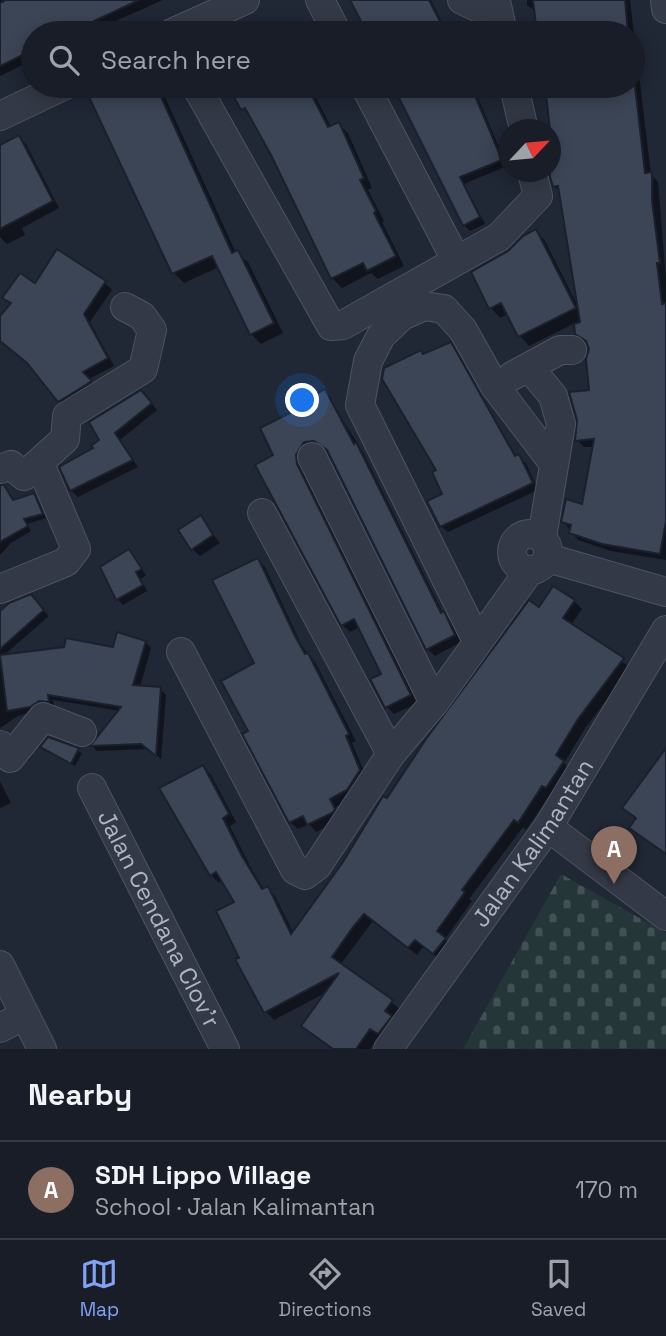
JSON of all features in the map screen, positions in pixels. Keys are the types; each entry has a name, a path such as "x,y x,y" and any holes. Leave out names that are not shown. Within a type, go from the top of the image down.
{"street":[{"path":"320,0 331,21"},
{"path":"462,0 479,8 496,0 500,21"},
{"path":"665,0 666,9"},
{"path":"197,21 232,3"},
{"path":"0,117 39,98"},
{"path":"203,98 331,326 343,325 499,237 538,196 534,182"},
{"path":"371,98 456,260"},
{"path":"516,98 521,119"},
{"path":"477,641 360,405 368,360 381,336 402,316 424,306 444,309 463,330 494,385 554,464"},
{"path":"0,469 11,465 24,476 65,439 68,416 143,369 152,330 142,316 125,307"},
{"path":"494,385 560,350 572,350"},
{"path":"181,652 295,870 301,874 311,872 391,754 434,703 540,555 561,424 553,396 528,368"},
{"path":"312,457 434,703"},
{"path":"0,589 66,562 76,549 40,464"},
{"path":"262,513 391,754"},
{"path":"540,555 666,592"},
{"name":"Jalan Kalimantan","path":"388,1049 548,827 666,630"},
{"path":"0,745 10,758 43,717 82,732"},
{"name":"Jalan Cendana Clov'r","path":"92,788 225,1049"},
{"path":"548,827 666,916"},
{"path":"0,965 42,1049"},
{"path":"0,1028 25,1015"}],"green space":[{"path":"561,874 666,933 666,1049 463,1049"}],"building":[{"path":"6,0 139,0 94,21 21,21 21,56 0,66 0,3"},
{"path":"350,0 429,0 440,21 361,21"},
{"path":"533,0 625,0 627,21 536,21"},
{"path":"89,98 161,98 232,253 238,250 274,323 250,335 212,256 172,274"},
{"path":"234,98 313,98 328,127 339,122 364,178 360,180 376,211 374,213 396,256 367,271 363,263 331,279 271,155 245,108 241,110"},
{"path":"399,98 476,98 498,150 498,162 460,177 480,217 463,226"},
{"path":"546,98 636,98 645,173 652,172 652,201 660,263 657,263 662,304 666,303 666,521 660,554 602,544 569,533 571,525 561,522 566,499 582,504 594,439 575,441 577,420 569,392 589,390 586,359 589,349 586,341 575,334 574,324 580,322 558,186 553,187 552,182 561,182 561,119 549,119"},
{"path":"19,135 53,201 0,229 0,145"},
{"path":"536,229 576,308 518,337 501,303 489,309 471,272 508,251 523,236"},
{"path":"57,249 106,281 84,314 108,358 83,372 92,381 58,402 27,363 0,341 0,316 11,303 2,298 20,273 35,283"},
{"path":"451,342 515,456 519,454 533,483 440,527 427,501 442,494 432,472 436,470 382,379 384,368 421,350 423,354"},
{"path":"325,389 354,444 356,442 441,613 444,611 455,635 426,650 327,450 314,441 304,442 296,455 297,464 411,695 385,708 370,679 381,674 354,619 341,626 255,465 273,455 260,428 300,408 297,404"},
{"path":"141,390 152,403 115,433 133,460 70,491 59,467 93,448 91,446 99,440 89,422"},
{"path":"0,485 4,485 13,500 34,493 43,514 24,519 28,526 0,542"},
{"path":"201,515 213,535 191,550 178,530"},
{"path":"129,549 142,569 136,572 143,585 116,600 100,567"},
{"path":"258,558 295,636 305,654 308,653 349,734 346,736 360,770 347,790 330,799 335,809 332,813 307,825 303,816 289,823 242,734 248,731 221,681 254,663 212,580"},
{"path":"553,586 575,600 563,618 624,658 578,719 556,755 564,761 546,788 542,786 518,823 514,820 462,890 465,892 437,931 446,938 433,954 415,940 408,948 364,914 353,927 332,957 393,1000 385,1011 392,1016 378,1034 370,1029 356,1049 333,1049 301,1026 339,973 264,1013 235,959 239,958 216,911 234,902 216,872 210,876 159,788 203,765 229,814 223,818 242,856 262,889 268,886 291,934 343,862 383,796 387,798 426,739 529,600 539,607"},
{"path":"31,594 44,610 0,649 0,611 9,603"},
{"path":"117,632 146,641 133,685 161,687 156,756 141,744 90,746 121,707 48,695 49,702 39,701 30,707 7,711 0,655 64,647 66,638 113,647"},
{"path":"48,737 79,748 71,764 40,747"},
{"path":"666,748 666,854 629,828 636,818 622,808"}],"place":[{"name":"SDH Lippo Village","path":"614,884"}]}
